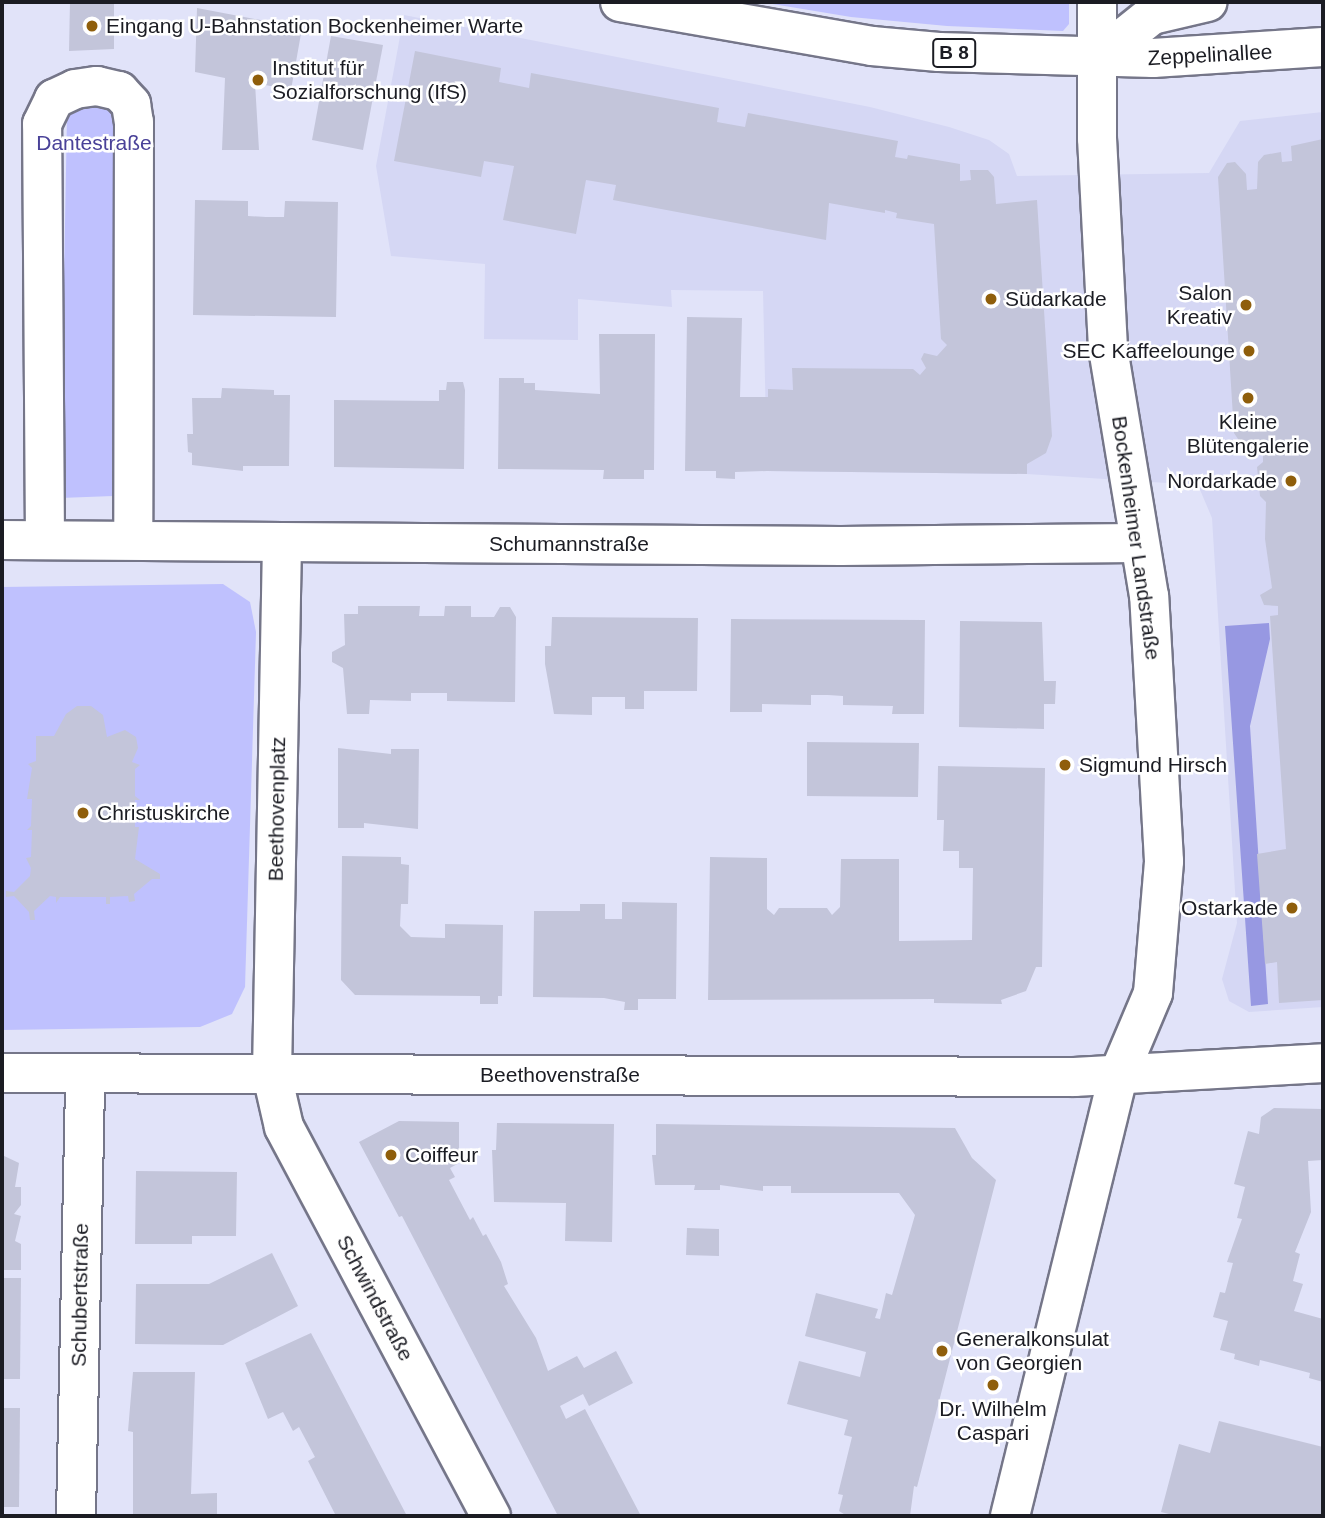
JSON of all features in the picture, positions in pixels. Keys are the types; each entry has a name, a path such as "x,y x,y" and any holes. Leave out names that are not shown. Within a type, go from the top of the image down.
{"street":[{"name":"B 8","path":"620,2 872,46 1097,59"},
{"name":"Bockenheimer Landstraße","path":"1010,1516 1052,1357 1118,1076 1153,993 1164,860 1149,596 1137,543 1108,348 1097,2"},
{"path":"1097,59 1152,15 1208,2"},
{"name":"Zeppelinallee","path":"1097,59 1234,55 1323,47"},
{"path":"45,540 42,124 54,99 75,89 97,86 119,91 131,104 134,122 133,538"},
{"name":"Schumannstraße","path":"2,540 133,538 282,543 1137,543"},
{"name":"Beethovenplatz","path":"272,1075 282,543"},
{"name":"Beethovenstraße","path":"2,1073 1118,1076 1323,1063"},
{"name":"Schubertstraße","path":"76,1516 85,1074"},
{"name":"Schwindstraße","path":"272,1075 284,1127 491,1516"}],"shaded area":[{"path":"404,15 870,107 949,127 989,140 1009,154 1017,176 1209,173 1240,121 1323,112 1323,1007 1249,1012 1229,1001 1222,979 1237,923 1212,518 1198,485 1027,474 767,471 763,291 671,290 672,307 578,299 578,340 484,339 485,264 391,256 376,166"},
{"path":"1269,623 1270,639 1250,726 1268,1004 1251,1006 1225,626"}],"green space":[{"path":"760,2 1069,2 1069,24 1063,31 947,26 851,17"},
{"name":"Dantestraße","path":"75,100 113,100 122,164 115,169 113,496 60,498 67,115"},
{"path":"223,584 250,602 256,632 245,987 232,1014 200,1027 2,1030 2,587"}],"building":[{"name":"Eingang U-Bahnstation Bockenheimer Warte","path":"70,2 114,2 114,49 69,51"},
{"name":"Institut für Sozialforschung (IfS)","path":"197,8 302,28 291,90 255,83 259,150 222,150 225,78 195,72"},
{"path":"331,36 383,45 363,150 312,140"},
{"path":"415,51 501,68 499,82 529,88 531,73 719,108 717,122 745,127 748,113 898,141 895,157 907,159 908,155 960,164 960,181 971,180 970,170 988,170 994,177 996,204 1037,200 1052,436 1046,453 1027,464 1027,474 767,471 735,472 735,479 716,478 716,471 685,471 687,317 742,318 740,397 768,397 768,389 793,390 792,368 913,369 920,375 926,368 921,359 924,353 937,356 947,345 941,339 934,224 896,218 897,213 885,210 885,213 829,203 826,240 613,200 616,185 586,180 576,234 503,220 514,166 484,161 481,177 394,161"},
{"name":"Nordarkade","path":"1323,139 1323,1000 1279,1003 1277,962 1265,964 1257,854 1286,849 1270,616 1278,615 1278,606 1264,605 1260,595 1272,588 1265,539 1266,502 1260,496 1257,467 1263,462 1263,451 1244,448 1234,433 1218,177 1227,163 1235,162 1246,174 1247,190 1257,189 1258,162 1264,155 1281,152 1282,162 1292,161 1291,146"},
{"path":"195,200 248,201 248,216 266,217 284,217 285,201 338,202 336,317 193,315"},
{"path":"599,334 655,334 654,470 644,470 644,479 603,479 604,470 498,469 499,378 524,378 524,383 535,383 535,390 600,394"},
{"path":"447,382 463,382 465,390 464,469 334,467 334,400 439,401 439,390 446,390"},
{"path":"222,388 274,390 274,395 290,395 289,466 243,466 243,471 192,465 187,434 193,434 192,398 221,398"},
{"path":"358,606 420,606 419,616 444,616 445,606 471,606 471,617 494,617 500,607 510,607 516,617 515,702 447,701 447,693 411,693 411,701 370,700 369,714 347,714 343,668 332,662 332,652 345,645 344,614 358,614"},
{"path":"552,617 698,618 697,691 644,691 644,709 625,709 625,697 592,697 592,715 554,714 545,664 545,646 551,646"},
{"path":"731,619 925,620 924,714 892,714 893,706 843,705 843,696 828,695 811,695 811,705 762,704 762,712 730,712"},
{"path":"960,621 1042,622 1044,681 1056,681 1055,704 1044,704 1044,729 959,727"},
{"name":"Christuskirche","path":"77,706 91,706 103,715 107,737 125,730 136,737 138,748 132,762 140,765 135,769 135,796 140,800 135,800 135,827 139,827 135,859 160,874 160,879 152,879 134,894 135,901 129,902 128,896 110,897 110,904 106,904 106,897 60,897 56,903 56,897 50,896 34,911 35,920 30,920 29,912 14,896 6,897 6,891 14,892 30,876 31,868 26,858 31,857 32,830 27,830 31,826 32,799 27,799 32,768 28,764 36,761 36,736 54,736 66,714"},
{"path":"807,742 919,743 918,797 807,796"},
{"path":"338,748 391,754 391,749 419,749 418,829 364,823 364,828 338,828"},
{"path":"938,766 1045,768 1042,967 1036,967 1026,991 1001,1000 1002,1004 934,1003 934,999 708,1000 710,857 767,858 767,909 774,915 779,908 827,908 832,915 840,907 841,859 899,859 899,941 972,940 973,868 959,868 959,851 943,851 944,820 937,820"},
{"path":"342,856 401,857 401,864 409,865 408,904 401,904 400,926 411,937 445,938 445,924 503,925 502,996 498,996 498,1004 480,1004 480,996 355,995 341,980"},
{"path":"622,902 677,903 676,999 638,999 638,1010 624,1010 625,1002 604,998 533,997 534,911 580,911 580,904 605,904 605,919 622,919"},
{"path":"1274,1108 1323,1109 1323,1160 1308,1161 1311,1212 1295,1252 1300,1254 1293,1281 1303,1284 1294,1311 1323,1319 1323,1382 1309,1378 1310,1373 1260,1360 1259,1366 1234,1359 1235,1354 1220,1350 1228,1321 1213,1317 1220,1292 1225,1293 1233,1263 1227,1262 1242,1219 1237,1218 1245,1187 1234,1184 1248,1131 1259,1134 1261,1117"},
{"path":"399,1121 459,1122 459,1163 450,1168 455,1177 449,1180 470,1220 473,1217 483,1236 486,1234 501,1262 508,1284 504,1286 536,1338 548,1371 577,1356 584,1368 616,1351 633,1383 589,1406 583,1394 560,1406 566,1419 585,1409 641,1516 558,1516 402,1216 399,1217 359,1142"},
{"path":"497,1123 614,1124 612,1242 565,1241 566,1203 494,1202 492,1150 496,1150"},
{"path":"656,1124 955,1128 972,1158 996,1180 917,1487 914,1486 910,1516 847,1516 839,1511 843,1495 838,1494 852,1437 844,1435 848,1420 787,1404 799,1361 860,1377 866,1352 805,1336 816,1293 878,1309 875,1318 880,1319 886,1293 892,1295 915,1215 899,1193 791,1193 791,1186 763,1186 763,1191 720,1185 720,1190 694,1190 695,1185 655,1185 652,1155 656,1155"},
{"path":"2,1155 19,1163 15,1187 21,1187 21,1205 14,1214 21,1216 15,1241 21,1244 21,1270 2,1270"},
{"path":"136,1171 237,1172 236,1236 192,1236 192,1244 135,1244"},
{"path":"687,1228 719,1229 719,1256 686,1255"},
{"path":"272,1253 298,1306 223,1345 135,1344 136,1284 209,1284"},
{"path":"2,1278 21,1278 20,1379 2,1379"},
{"path":"311,1333 407,1516 336,1516 308,1461 315,1457 299,1427 293,1431 283,1412 268,1419 245,1363"},
{"path":"133,1372 195,1372 191,1494 217,1493 217,1516 133,1516 133,1432 128,1431"},
{"path":"2,1408 20,1408 19,1507 2,1507"},
{"path":"1219,1421 1323,1447 1323,1516 1177,1516 1161,1512 1179,1444 1210,1453"}],"place":[{"name":"Eingang U-Bahnstation Bockenheimer Warte","path":"92,26"},
{"name":"Institut für Sozialforschung (IfS)","path":"258,80"},
{"name":"Südarkade","path":"991,299"},
{"name":"Salon Kreativ","path":"1246,305"},
{"name":"SEC Kaffeelounge","path":"1249,351"},
{"name":"Kleine Blütengalerie","path":"1248,398"},
{"name":"Nordarkade","path":"1291,481"},
{"name":"Sigmund Hirsch","path":"1065,765"},
{"name":"Christuskirche","path":"83,813"},
{"name":"Ostarkade","path":"1292,908"},
{"name":"Coiffeur","path":"391,1155"},
{"name":"Generalkonsulat von Georgien","path":"942,1351"},
{"name":"Dr. Wilhelm Caspari","path":"993,1385"}]}
